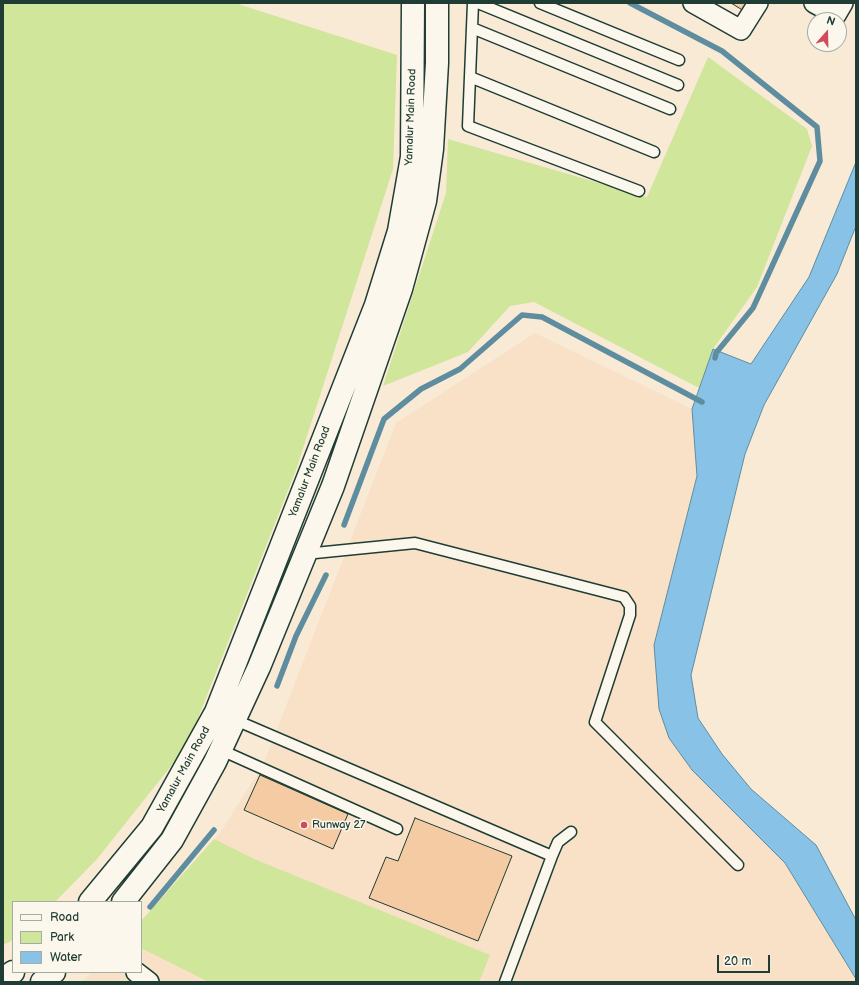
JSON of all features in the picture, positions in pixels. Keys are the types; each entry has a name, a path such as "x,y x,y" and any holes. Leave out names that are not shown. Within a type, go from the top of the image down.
{"street":[{"name":"Yamalur Main Road","path":"124,901 172,840 221,750 226,716 376,305 399,230 412,157 413,3"},
{"name":"Yamalur Main Road","path":"91,901 152,827 226,716 305,554 333,486 401,289 425,201 432,148 437,63 437,3"},
{"path":"692,3 741,30 758,3"},
{"path":"814,3 836,15 843,3"},
{"path":"3,979 12,973"},
{"path":"42,982 53,973"},
{"path":"137,973 150,982"}],"lane":[{"path":"473,3 468,126 639,191"},
{"path":"478,3 678,85"},
{"path":"540,3 679,60"},
{"path":"472,28 670,109"},
{"path":"470,77 654,152"},
{"path":"305,554 415,543 624,596 630,606 630,615 595,722 738,865"},
{"path":"226,716 552,856"},
{"path":"221,750 397,829"},
{"path":"505,982 558,842 572,832"}],"shaded area":[{"path":"535,333 692,409 697,476 654,645 692,770 785,863 856,979 856,982 81,982 91,973 142,973 142,920 220,833 263,765 396,423"}],"green space":[{"path":"3,3 235,3 397,55 393,169 296,470 187,746 97,859 56,901 12,901 12,940 3,945"},
{"path":"708,57 807,129 812,146 757,287 713,349 699,388 534,302 510,306 468,352 383,386 446,193 448,139 647,197"},
{"path":"214,839 254,859 490,955 479,982 209,982 142,948 142,920"}],"water":[{"path":"856,162 856,226 837,274 764,405 745,454 691,675 698,718 722,754 751,789 816,845 856,920 856,979 785,863 692,770 669,738 659,709 654,645 697,476 692,409 713,349 751,364 809,277"}],"building":[{"path":"731,3 749,3 744,11"},
{"path":"260,775 348,814 333,849 244,810"},
{"path":"415,818 512,856 478,941 369,898 386,857 398,861"}],"waterway":[{"path":"630,3 722,51 817,127 820,161 753,308 716,353 715,358"},
{"path":"344,525 384,419 421,389 460,369 522,315 542,317 702,402"},
{"path":"277,686 296,636 326,575"},
{"path":"150,907 214,830"}],"place":[{"name":"Runway 27","path":"304,825"}]}
